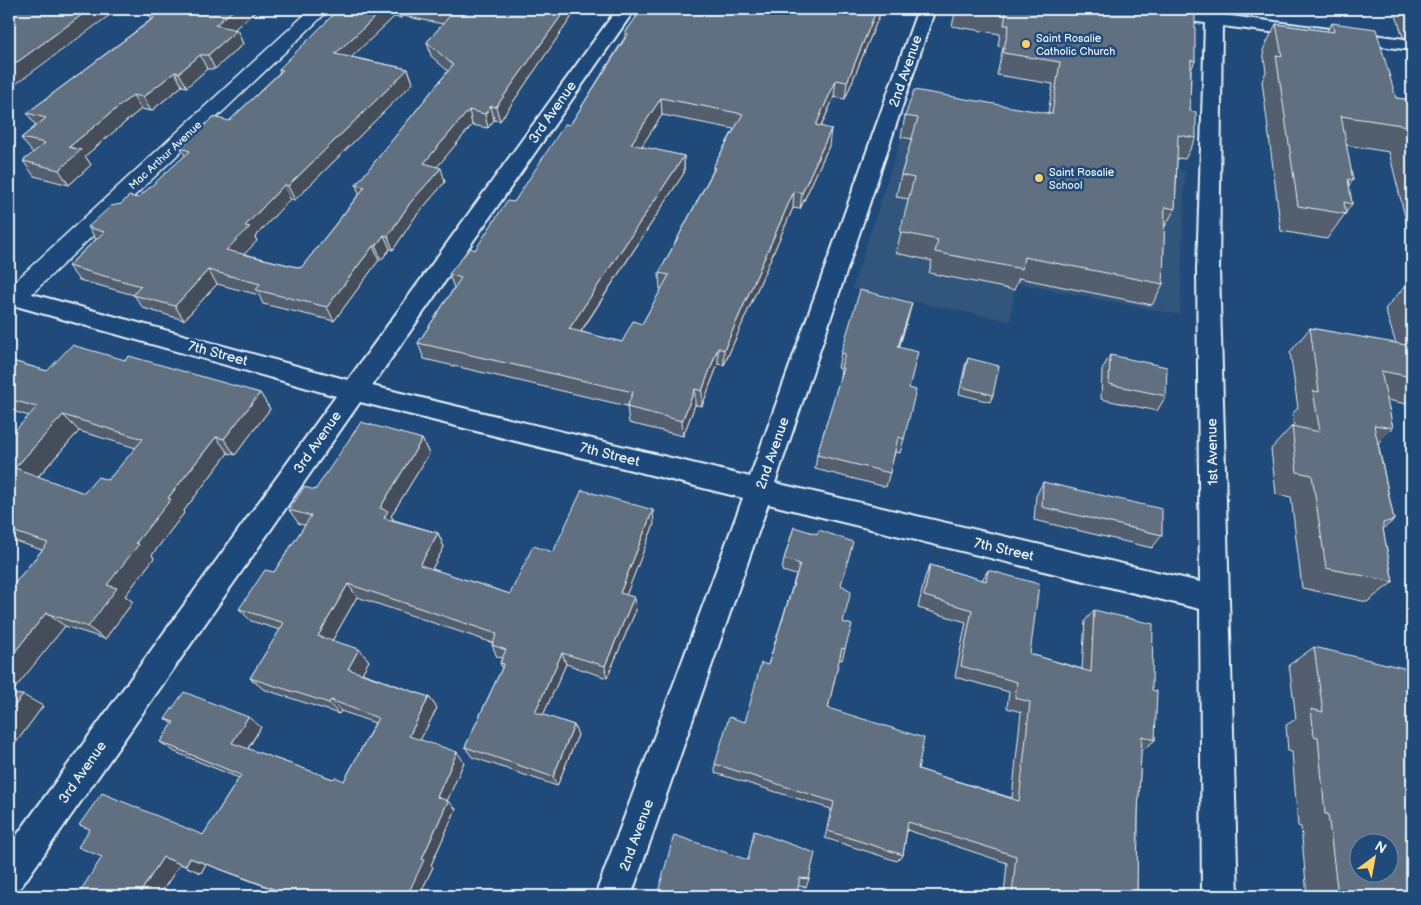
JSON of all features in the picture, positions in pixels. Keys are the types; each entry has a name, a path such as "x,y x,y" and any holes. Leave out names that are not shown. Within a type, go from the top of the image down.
{"street":[{"name":"Mac Arthur Avenue","path":"10,298 321,9"},
{"name":"3rd Avenue","path":"9,875 626,9"},
{"name":"2nd Avenue","path":"613,896 759,491 927,9"},
{"path":"1134,9 1214,14 1412,46"},
{"name":"1st Avenue","path":"1214,14 1208,270 1216,599 1220,896"},
{"name":"7th Street","path":"10,298 354,390 759,491 1216,599"}],"shaded area":[{"path":"910,111 1057,148 1185,171 1180,315 1016,283 1010,321 852,289"}],"building":[{"path":"9,9 90,9 9,68"},
{"path":"147,9 235,9 215,25 237,30 208,55 200,55 179,73 175,72 143,97 133,95 69,147 81,150 59,170 23,161 45,143 21,138 46,118 27,113 154,18"},
{"path":"339,9 384,9 335,54 408,69 288,186 284,185 245,226 250,227 226,250 301,268 365,187 356,185 453,65 427,42 453,12 435,9 566,9 496,107 491,106 485,114 469,110 424,163 441,168 410,203 388,236 384,235 376,246 373,246 327,307 256,290 260,284 208,270 175,306 133,295 141,286 68,266 104,232 88,227 111,206 121,204 129,196 138,198 190,151 181,148 213,117 229,121 283,70 279,69"},
{"path":"642,9 877,9 847,82 836,80 816,125 831,129 802,193 794,191 724,350 718,348 702,391 695,389 682,421 627,407 633,392 418,343 461,278 449,274 470,248 475,250 507,201 514,202 565,124 570,125 628,34 625,33","holes":["661,98 743,114 713,167 715,168 659,273 669,275 642,324 633,321 622,342 569,329 684,156 631,144"]},
{"path":"981,9 1195,10 1195,61 1191,60 1190,111 1196,112 1196,138 1178,135 1175,209 1165,207 1163,284 1024,257 1022,269 935,252 938,240 900,232 914,178 901,175 918,118 905,116 914,90 1052,114 1060,62 1003,53 1009,25 1004,25 1006,13"},
{"path":"1332,23 1376,29 1396,98 1412,100 1412,142 1408,126 1341,116 1353,180 1348,179 1352,204 1344,202 1346,214 1298,206 1276,55 1282,56 1276,24 1334,32"},
{"path":"1407,284 1412,285 1412,299"},
{"path":"860,290 912,303 898,347 918,352 909,388 916,390 904,439 898,437 890,473 817,455 843,368 841,367 845,354 841,353"},
{"path":"1310,328 1412,346 1412,377 1381,371 1393,428 1374,425 1394,520 1383,523 1393,582 1326,568 1312,475 1297,472 1292,426 1320,432 1313,391 1319,392"},
{"path":"72,345 125,360 129,356 260,393 224,439 216,437 168,498 171,499 136,543 139,544 107,585 117,588 88,627 46,613 9,659 9,590 48,543 9,530 9,437 37,407 9,399 9,360 47,371","holes":["63,415 143,439 108,480 98,477 84,493 15,468"]},
{"path":"1110,355 1167,367 1166,396 1109,384"},
{"path":"968,358 999,366 993,395 962,387"},
{"path":"361,422 422,439 380,508 388,511 384,518 438,533 420,565 510,594 533,546 553,552 582,490 653,510 620,593 634,597 605,666 562,653 535,712 574,725 553,777 465,747 504,664 500,663 506,650 492,645 497,634 348,584 318,636 359,649 348,669 429,697 409,736 457,752 437,797 448,801 407,896 293,896 190,858 185,866 163,857 138,896 77,896 102,857 78,847 90,829 79,825 102,793 203,835 241,775 160,742 174,722 165,719 184,692 248,717 232,743 333,779 335,777 344,781 378,718 331,700 329,703 250,678 284,623 239,609 265,570 274,572 311,516 289,510 304,487 315,490"},
{"path":"1043,482 1162,509 1162,535 1042,507"},
{"path":"794,527 817,534 819,530 853,542 841,585 851,591 843,622 852,625 845,649 842,648 828,708 924,738 918,769 1019,801 1030,702 1015,698 1017,682 961,666 972,610 924,596 930,565 986,581 988,570 1039,584 1030,654 1091,672 1094,610 1153,624 1152,690 1157,691 1155,740 1142,736 1138,813 1137,896 1012,896 1016,856 908,822 903,855 828,831 834,802 715,764 729,717 745,722 761,663 768,665 800,564 784,559"},
{"path":"1314,647 1412,670 1412,896 1338,896 1328,814 1325,814 1318,737 1314,736 1311,709 1323,712"},
{"path":"9,694 23,695 9,713"},
{"path":"754,831 815,853 809,879 800,878 796,896 657,896 674,835 748,860"}],"place":[{"name":"Saint Rosalie Catholic Church","path":"1026,44"},
{"name":"Saint Rosalie School","path":"1039,178"}]}
